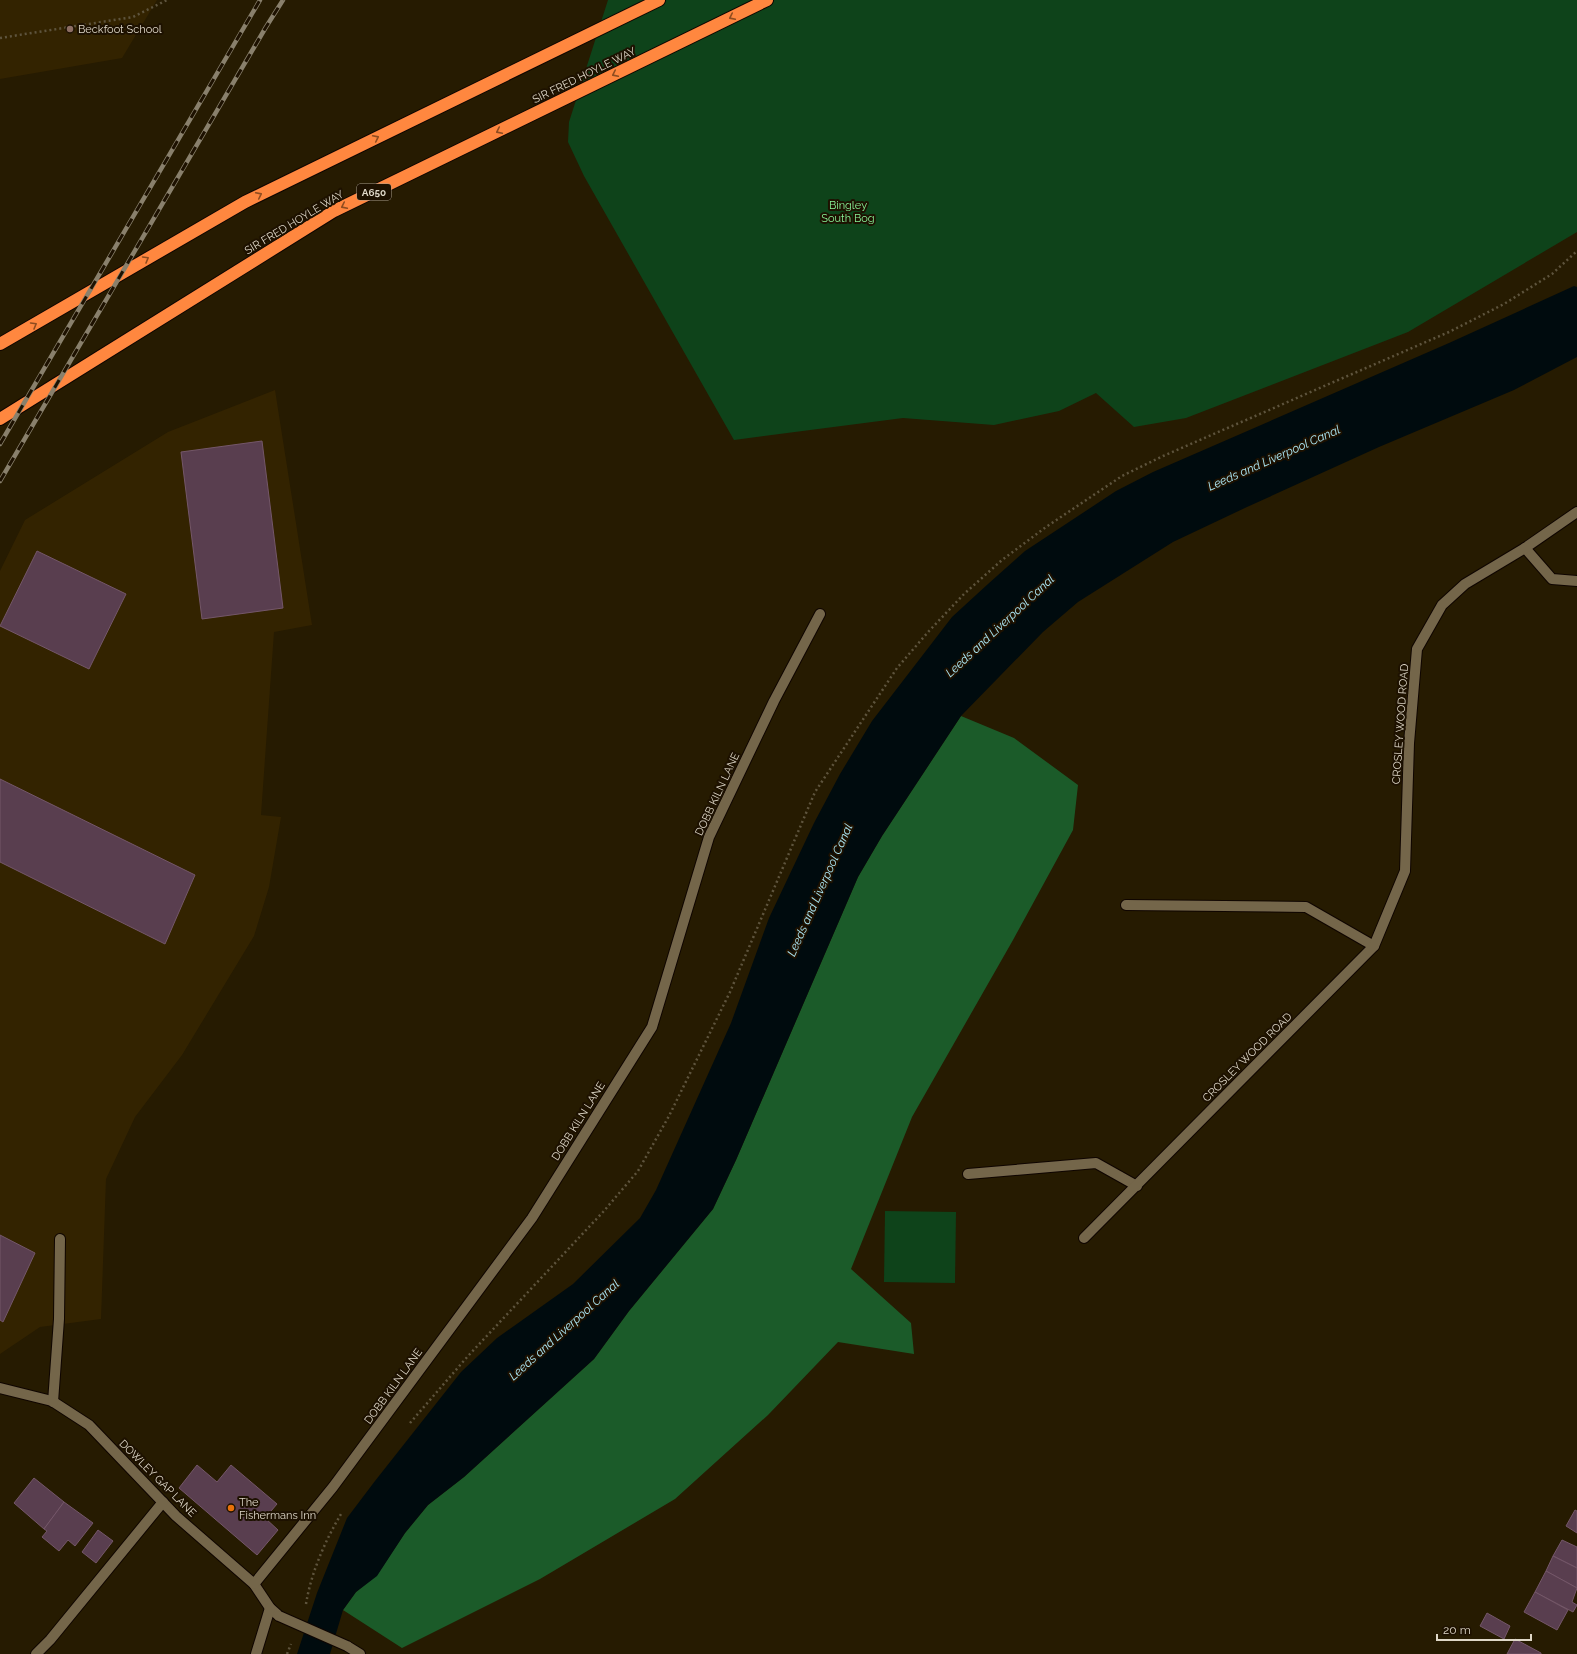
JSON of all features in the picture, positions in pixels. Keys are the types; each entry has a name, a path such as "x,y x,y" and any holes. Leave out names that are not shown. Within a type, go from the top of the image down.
{"highway":[{"path":"0,344 245,202 659,0"},
{"name":"SIR FRED HOYLE WAY","path":"0,419 334,211 767,0"}],"street":[{"name":"CROSLEY WOOD ROAD","path":"1084,1238 1374,946 1404,871 1409,743 1417,649 1442,605 1465,584 1525,548 1577,512"},
{"path":"1525,548 1552,580 1577,581"},
{"name":"DOBB KILN LANE","path":"254,1584 333,1487 532,1218 652,1027 709,837 774,701 820,614"},
{"path":"1126,905 1306,907 1374,946"},
{"path":"968,1174 1096,1163 1137,1186"},
{"path":"53,1402 59,1319 60,1239"},
{"name":"DOWLEY GAP LANE","path":"0,1388 53,1402 89,1425 163,1502 254,1584 270,1608 279,1616 347,1646 360,1654"},
{"path":"36,1654 50,1640 163,1502"},
{"path":"256,1654 270,1608"}],"path":[{"path":"0,38 133,17 168,0"},
{"path":"405,1428 468,1356 603,1212 638,1171 669,1116 730,992 816,792 897,668 928,631 964,594 1002,560 1034,536 1122,476 1163,456 1449,332 1504,304 1552,274 1577,251"},
{"path":"306,1606 308,1591 323,1550 344,1509"},
{"path":"287,1654 293,1641"}],"shaded area":[{"name":"Beckfoot School","path":"0,0 157,0 122,58 0,79"},
{"path":"275,390 312,625 274,632 261,815 281,817 269,887 254,936 182,1055 135,1117 106,1179 101,1319 40,1327 0,1354 0,571 25,520 168,432"}],"green space":[{"name":"Bingley South Bog","path":"608,0 1577,0 1577,232 1408,332 1186,418 1134,427 1096,393 1059,411 994,425 903,418 734,440 584,176 568,142 569,122"},
{"path":"961,716 1014,738 1078,785 1073,830 1013,940 912,1117 851,1269 911,1323 914,1354 838,1342 768,1415 675,1499 540,1579 402,1648 343,1610 356,1592 377,1575 405,1533 428,1505 464,1477 594,1359 629,1311 713,1209 736,1160 858,877 882,836"},
{"path":"885,1211 956,1212 955,1283 884,1282"}],"water":[{"name":"Leeds and Liverpool Canal","path":"1574,286 1577,287 1577,357 1514,390 1379,447 1173,542 1078,602 1043,632 961,716 882,836 858,877 736,1160 713,1209 629,1311 594,1359 464,1477 428,1505 405,1533 377,1576 356,1592 343,1610 330,1654 297,1654 317,1593 347,1518 375,1481 461,1372 497,1338 573,1284 640,1218 656,1190 731,1023 769,918 814,823 840,774 872,721 952,617 1025,551 1116,491 1153,472 1449,343"}],"building":[{"path":"262,441 283,608 202,619 181,452"},
{"path":"37,551 126,594 89,669 0,626"},
{"path":"0,779 195,875 165,944 0,862"},
{"path":"0,1235 35,1253 3,1322 0,1320"},
{"path":"197,1465 217,1482 231,1465 277,1504 265,1518 278,1530 257,1555 179,1488"},
{"path":"34,1478 64,1502 44,1529 14,1503"},
{"path":"64,1502 93,1523 75,1546 68,1540 59,1551 42,1537 47,1531 44,1529"},
{"path":"1575,1510 1577,1511 1577,1533 1566,1526"},
{"path":"98,1530 113,1541 96,1563 82,1552"},
{"path":"1562,1540 1577,1547 1577,1568 1553,1556"},
{"path":"1553,1556 1577,1568 1577,1588 1546,1571"},
{"path":"1546,1571 1577,1588 1572,1602 1577,1605 1573,1612 1535,1592"},
{"path":"1535,1592 1568,1610 1557,1630 1524,1612"},
{"path":"1487,1613 1510,1626 1504,1639 1480,1626"},
{"path":"1515,1639 1541,1653 1541,1654 1507,1654"}],"railway":[{"path":"0,444 260,0"},
{"path":"0,481 283,0"}],"place":[{"name":"Beckfoot School","path":"70,29"},
{"name":"The Fishermans Inn","path":"231,1508"}]}
